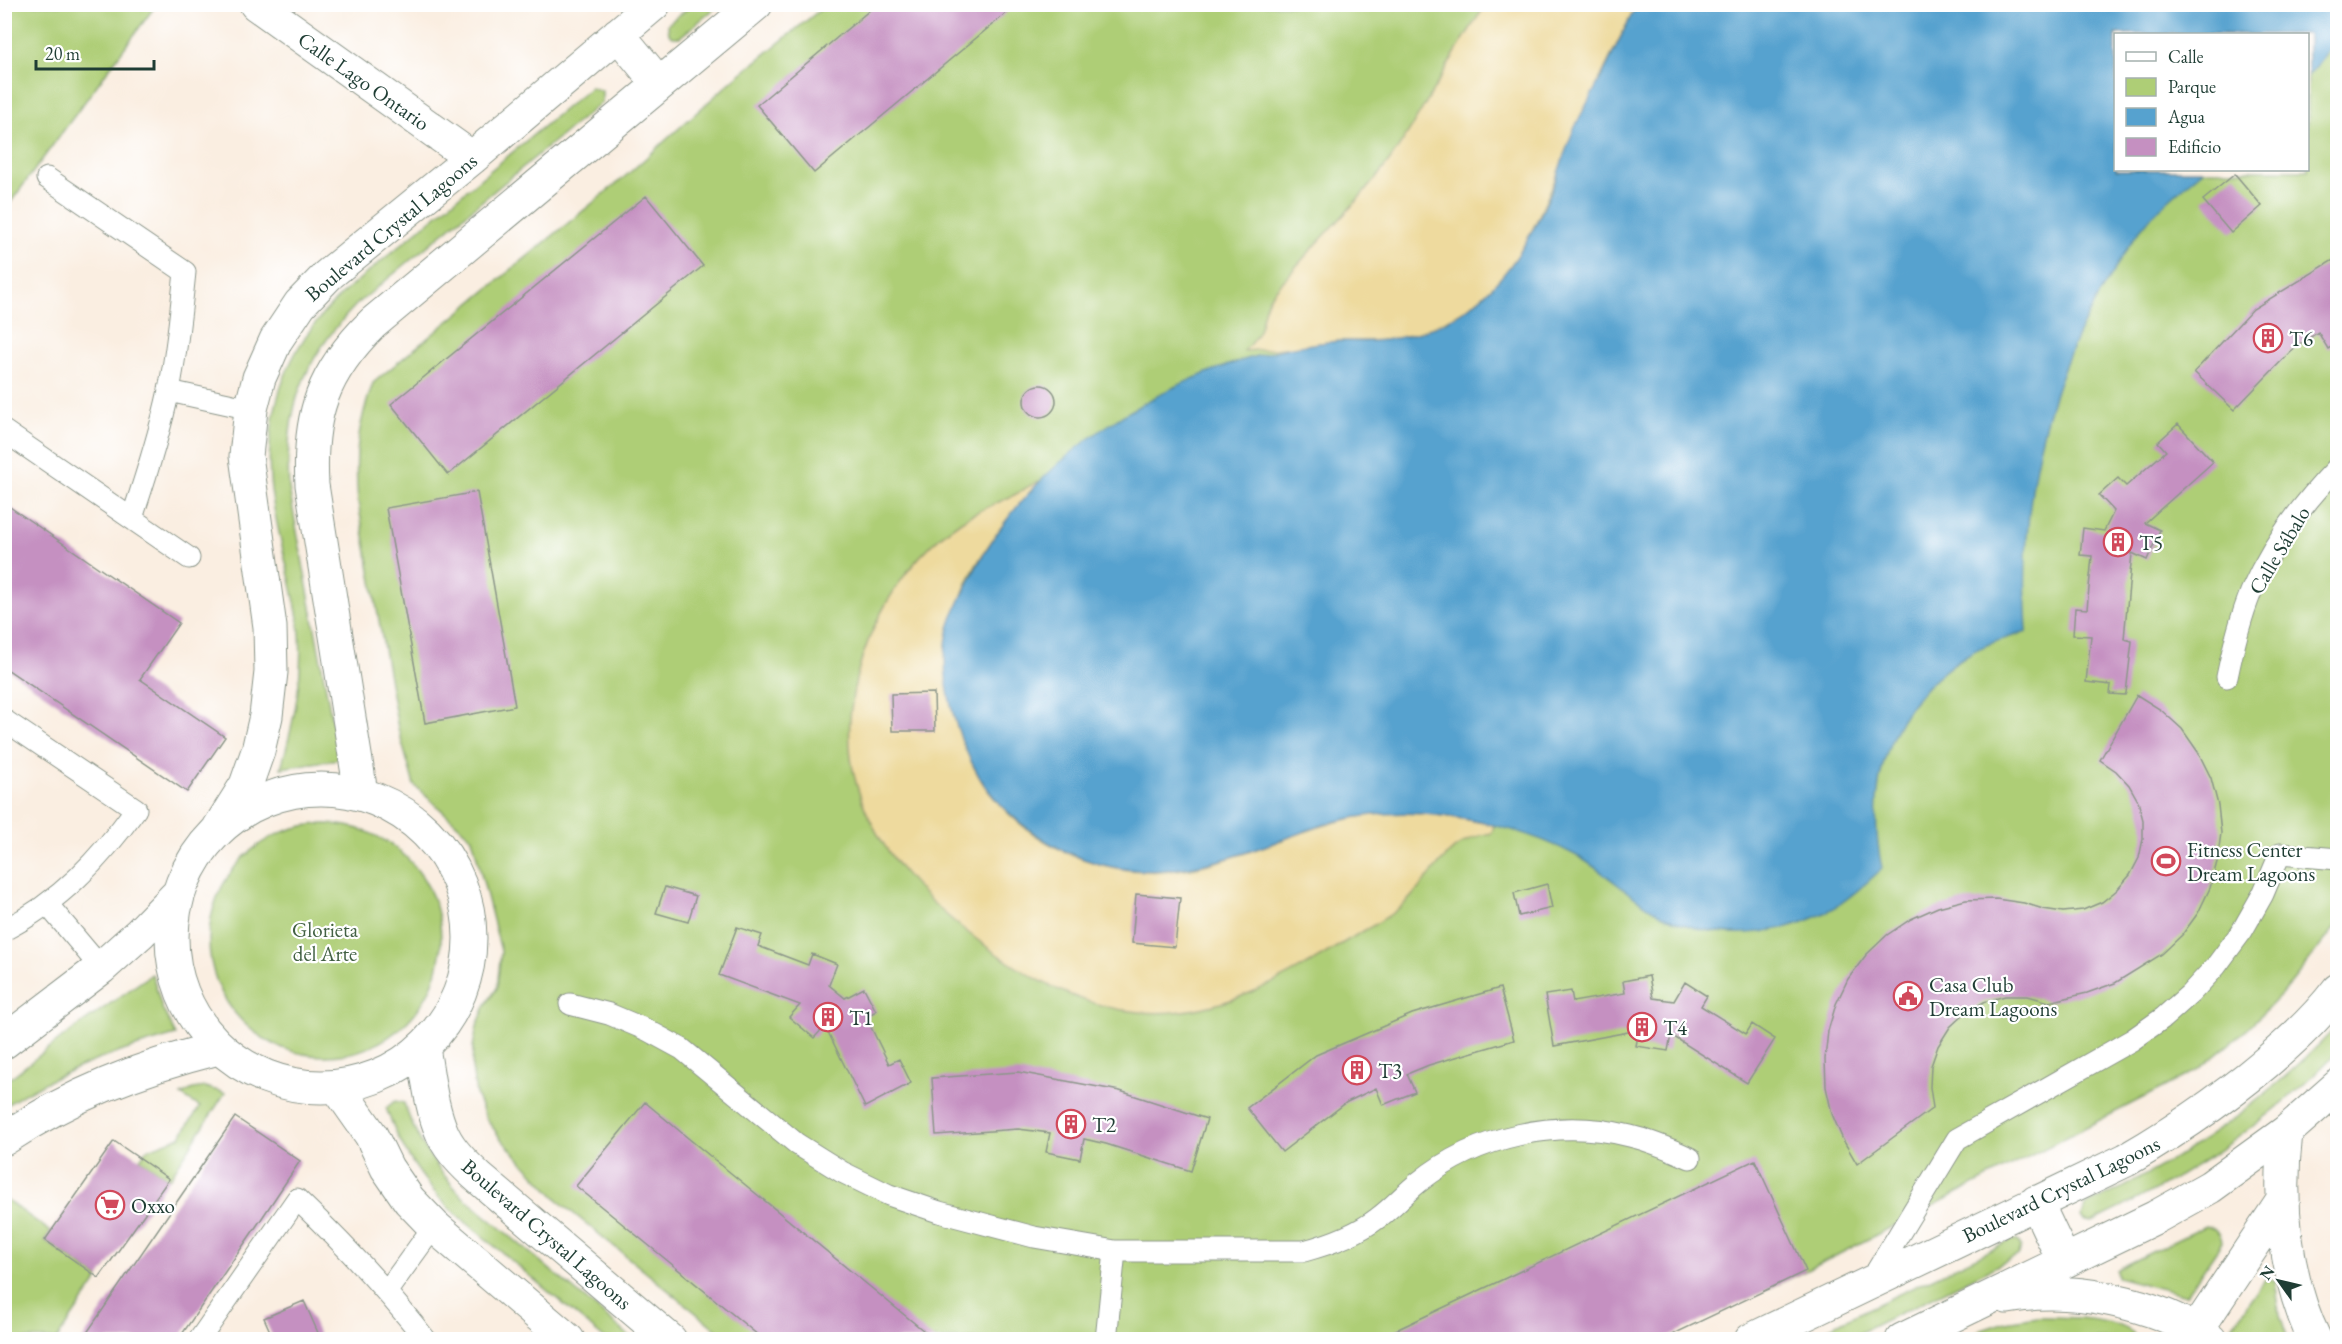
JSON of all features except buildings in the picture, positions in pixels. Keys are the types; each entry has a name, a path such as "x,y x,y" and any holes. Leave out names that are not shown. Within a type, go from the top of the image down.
{"street":[{"name":"Calle Lago Ontario","path":"256,4 472,158"},
{"name":"Boulevard Crystal Lagoons","path":"219,828 246,785 258,751 266,716 271,672 270,627 246,456 250,409 259,378 276,340 300,304 328,275 472,158 654,4"},
{"path":"362,793 312,485 313,428 333,371 373,323 756,4"},
{"path":"618,34 659,84"},
{"path":"4,1042 101,968 140,933 177,895 194,859 219,828 243,810 271,796 301,789 321,788 362,793 398,809 429,834 452,865 467,903 471,942 465,981 448,1017 423,1048 383,1075 338,1088 305,1088 273,1081 244,1068 218,1048 185,1004 171,951 177,895"},
{"name":"Boulevard Crystal Lagoons","path":"1751,1340 2126,1160 2175,1131 2222,1099 2298,1034 2337,990"},
{"path":"4,1139 84,1092 127,1075 218,1048"},
{"name":"Boulevard Crystal Lagoons","path":"423,1048 432,1096 443,1135 459,1158 479,1178 670,1340"},
{"path":"1902,1340 2156,1218 2210,1187 2286,1132 2337,1086"},
{"path":"338,1088 370,1135 387,1168 409,1200 434,1226 568,1340"},
{"path":"2286,1132 2282,1167 2282,1202 2297,1293 2315,1340"},
{"path":"2036,1202 2064,1262"},
{"path":"1975,1303 2015,1295 2057,1293 2097,1297 2131,1305 2199,1336 2282,1202"}],"lane":[{"path":"47,178 185,272 179,332 169,391 132,518"},
{"path":"169,391 250,409"},
{"path":"4,431 189,558"},
{"name":"Calle Sábalo","path":"2227,676 2251,592 2267,560 2296,516 2337,467"},
{"path":"4,720 136,809 111,843 84,873 48,905 4,930"},
{"path":"1869,1283 1957,1139 2132,1040 2170,1012 2216,966 2242,931 2264,894 2280,854 2337,859"},
{"path":"48,905 101,968"},
{"path":"570,1004 609,1014 647,1030 682,1049 797,1144 842,1172 890,1195 939,1212 1034,1237 1115,1251 1304,1251 1331,1244 1377,1218 1420,1181 1446,1164 1474,1149 1504,1138 1534,1131 1566,1129 1609,1132 1660,1145 1690,1158"},
{"path":"200,1340 297,1198 350,1249 426,1340"},
{"path":"387,1291 434,1226"},
{"path":"1106,1340 1115,1251"}],"green space":[{"path":"4,5 156,5 5,210 4,210"},
{"path":"692,5 719,5 680,37 673,37 669,34 668,24"},
{"path":"826,5 2337,5 2337,925 2286,989 2245,1031 2199,1069 1806,1271 1660,1339 728,1339 562,1204 501,1139 486,1118 476,1094 472,1068 473,1047 477,1026 485,1006 497,988 501,951 472,838 414,785 398,728 358,502 356,470 358,442 363,414 373,383 628,174 734,79"},
{"path":"591,87 602,91 602,102 356,305 337,326 309,367 300,389 290,435 289,488 339,759 281,768 297,697 301,660 299,624 277,524 269,467 273,422 284,378 305,337 344,292"},
{"name":"Glorieta del Arte","path":"325,824 348,826 380,838 399,850 415,866 436,906 441,940 439,963 427,995 415,1014 399,1030 359,1051 325,1056 302,1054 270,1042 251,1030 235,1014 214,974 209,940 211,917 223,885 235,866 251,850 291,829"},
{"path":"152,974 162,1008 176,1035 131,1048 66,1073 5,1106 5,1082 63,1037"},
{"path":"2337,1026 2337,1052 2310,1079 2253,1127 2159,1188 2092,1222 2082,1217 2085,1206 2156,1169 2250,1106 2309,1055"},
{"path":"205,1087 225,1093 169,1179 140,1159 146,1150 180,1137 200,1107 181,1095 193,1089"},
{"path":"395,1101 404,1103 414,1129 428,1153 462,1196 633,1339 605,1339 450,1209 429,1186 398,1137 386,1108"},
{"path":"4,1198 51,1232 45,1240 99,1278 57,1339 5,1339"},
{"path":"2205,1226 2217,1231 2222,1242 2186,1295 2117,1277 2116,1270 2119,1268"},
{"path":"2012,1240 2018,1241 2021,1246 2019,1255 1847,1339 1805,1339"},
{"path":"2266,1278 2275,1280 2280,1315 2288,1339 2240,1339 2228,1332"},
{"path":"2038,1317 2092,1319 2107,1322 2131,1331 2139,1339 1956,1339 2005,1322"}],"sand":[{"path":"1486,5 1637,5 1598,82 1537,220 1508,270 1490,290 1468,308 1440,323 1407,336 1244,351 1259,331 1265,306 1272,294 1355,203 1390,160"},
{"path":"1040,481 994,538 966,586 957,615 953,691 957,722 978,776 1008,813 1030,831 1080,858 1107,866 1163,871 1214,863 1323,826 1384,813 1432,814 1463,819 1494,825 1492,833 1476,837 1452,851 1403,905 1376,924 1275,982 1223,1003 1196,1009 1168,1013 1139,1012 1117,1009 1075,997 1016,967 959,926 905,874 877,833 857,786 850,750 850,713 857,675 869,638 886,603 908,571 933,543 961,521"}],"water":[{"path":"1637,5 2337,5 2337,37 2309,75 2309,33 2114,33 2114,171 2203,171 2162,206 2136,235 2109,278 2066,362 2051,405 2032,493 2025,585 2027,632 1967,655 1940,674 1918,696 1901,721 1888,747 1880,776 1877,837 1882,869 1832,909 1792,926 1771,930 1728,933 1707,930 1686,925 1654,911 1589,863 1545,841 1495,825 1431,814 1404,813 1350,818 1321,825 1218,861 1161,870 1133,870 1105,865 1077,856 1028,829 1009,814 979,776 956,725 947,687 946,650 954,612 994,538 1025,498 1061,462 1102,430 1145,402 1239,361 1288,348 1314,344 1335,341 1386,340 1410,335 1444,322 1465,310 1494,286 1527,241 1552,190 1574,129"}],"place":[{"name":"T6","path":"2268,338"},
{"name":"T5","path":"2118,542"},
{"name":"Fitness Center Dream Lagoons","path":"2166,861"},
{"name":"Casa Club Dream Lagoons","path":"1908,996"},
{"name":"T1","path":"828,1017"},
{"name":"T4","path":"1642,1027"},
{"name":"T3","path":"1357,1070"},
{"name":"T2","path":"1071,1124"},
{"name":"Oxxo","path":"110,1205"}]}
